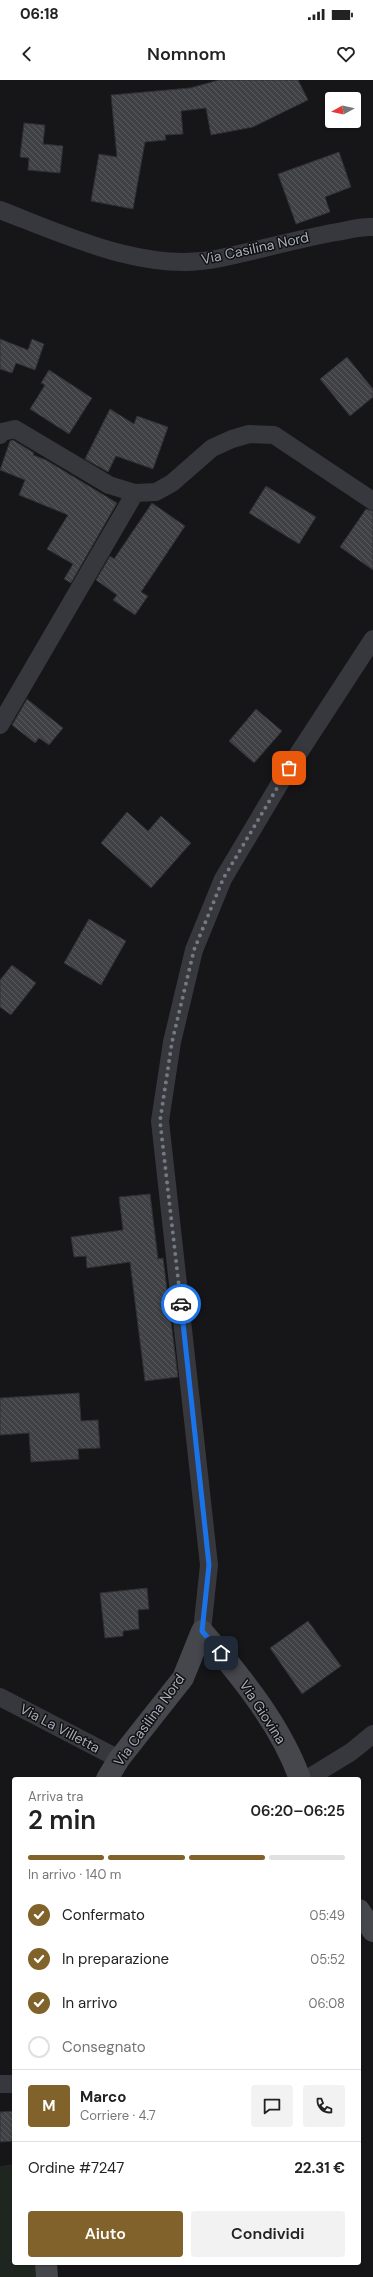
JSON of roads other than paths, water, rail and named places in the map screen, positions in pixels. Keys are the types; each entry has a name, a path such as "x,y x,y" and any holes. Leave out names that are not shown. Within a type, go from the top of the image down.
{"street":[{"name":"Via Casilina Nord","path":"0,210 76,240 147,259 180,261 214,259 310,236 373,227"},
{"path":"0,435 2,432 15,429 109,484 135,493 156,492 172,483 212,448 232,438 249,434 274,435 373,501"},
{"path":"0,725 135,493"},
{"name":"Via Casilina Nord","path":"109,1777 119,1759 183,1678 202,1631 209,1565 160,1121 172,1042 194,950 223,879 289,768 373,639"},
{"name":"Via Giovina","path":"202,1631 231,1665 258,1702 290,1755 299,1777"},
{"name":"Via La Villetta","path":"0,1697 119,1759"},
{"path":"310,1777 350,1752 373,1734"},
{"path":"361,1913 373,1931"},
{"path":"0,2084 12,2084"},
{"path":"46,2265 47,2277"}]}
